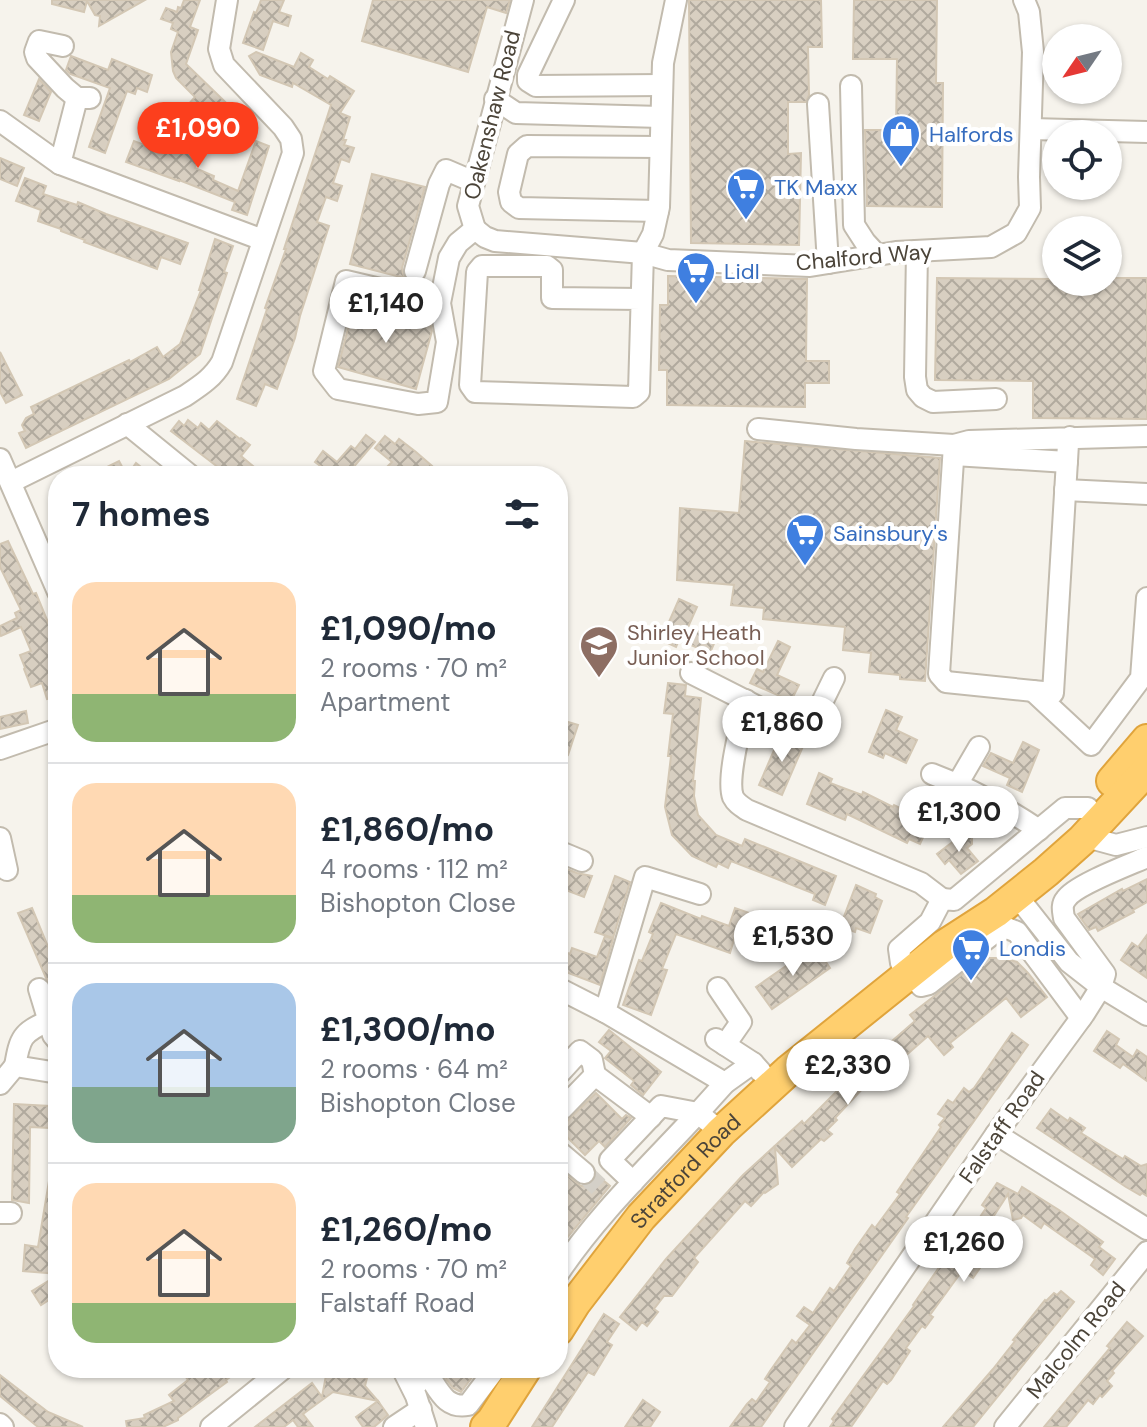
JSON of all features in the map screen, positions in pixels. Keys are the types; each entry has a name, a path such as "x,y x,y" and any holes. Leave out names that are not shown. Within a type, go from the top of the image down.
{"highway":[{"name":"Stratford Road","path":"568,1315 710,1123 763,1073 909,974 1012,890 1082,840 1147,740"},
{"name":"Stratford Road","path":"1012,890 1049,848 1147,770"},
{"path":"486,1427 520,1378"},
{"path":"505,1427 537,1378"}],"street":[{"path":"11,482 185,396 205,383 222,362 293,153 291,139 283,127 224,65 219,49 227,0"},
{"name":"Oakenshaw Road","path":"475,229 468,206 523,0"},
{"path":"564,0 528,75 528,81 536,86 662,85"},
{"path":"641,299 552,298 552,270 547,266 482,266 477,272 470,385 475,392 633,397 639,392 643,253 653,234 658,211 663,63 676,0"},
{"name":"Chalford Way","path":"475,229 495,241 643,253 668,260 810,266 877,255 991,247 1016,233 1030,208 1033,52 1029,12 1024,0"},
{"path":"60,164 77,94 37,58 35,52 39,41 63,46"},
{"path":"851,86 854,225 877,255"},
{"path":"495,99 516,113 661,117"},
{"path":"818,104 828,263"},
{"path":"0,121 60,164 263,240"},
{"path":"1031,129 1147,132"},
{"path":"658,211 519,208 513,205 509,197 518,154 527,146 660,147"},
{"path":"415,271 439,184 446,170 474,182"},
{"path":"440,303 346,281 324,371 338,389 418,404 437,402 447,342 440,303 449,258 458,243 475,229"},
{"path":"917,251 917,390 933,402 996,399"},
{"path":"127,424 179,466"},
{"path":"758,429 1067,462"},
{"path":"954,450 969,441 1147,436"},
{"path":"954,450 939,674 946,682 1053,693 1070,437"},
{"path":"0,459 48,569"},
{"path":"1065,490 1147,494"},
{"path":"1033,691 1091,745 1141,678 1147,598"},
{"path":"691,673 802,727 812,723 834,678"},
{"path":"746,700 731,775 731,792 735,801 747,810 921,883 942,899 954,900 1065,808 1098,811 1119,838 1143,852"},
{"path":"0,749 48,732"},
{"path":"958,783 979,747"},
{"path":"932,774 998,803 1039,830"},
{"path":"0,838 9,870"},
{"path":"1082,840 1094,839 1143,852"},
{"path":"1101,987 1105,974 1064,918 1062,906 1067,897 1088,883 1143,852"},
{"path":"568,855 582,861"},
{"path":"605,1012 645,877 700,894"},
{"path":"1012,890 1069,962 1101,987 1147,1015"},
{"path":"942,899 930,922 899,949 901,963 921,986 929,984 994,933 1007,928 1017,932 1081,1018"},
{"name":"Falstaff Road","path":"795,1427 1101,987"},
{"path":"718,988 741,1022 720,1042 763,1073"},
{"path":"0,1084 15,1066 18,1047 27,1031 48,1021 39,989"},
{"path":"568,993 725,1083 763,1073"},
{"path":"568,1064 580,1051 587,1055 592,1060 595,1075 651,1117"},
{"path":"568,1077 587,1055"},
{"path":"15,1066 48,1071"},
{"path":"568,1100 595,1075"},
{"path":"568,1258 619,1193 710,1123 725,1083"},
{"path":"641,1217 619,1193 610,1160 661,1106 710,1123"},
{"path":"996,1134 1147,1229"},
{"path":"568,1159 584,1173"},
{"name":"Malcolm Road","path":"1005,1427 1147,1252"},
{"path":"211,1427 272,1378"},
{"path":"410,1378 423,1394 440,1427"},
{"path":"423,1394 458,1407 468,1405 489,1378"},
{"path":"394,1427 423,1394"}],"building":[{"path":"52,0 145,0 99,26 100,16 95,15 87,1 84,12 52,4"},
{"path":"184,0 200,0 190,27 198,30 186,64 247,123 235,136 218,120 214,125 187,106 195,97 173,71 171,52 178,32 171,29 173,23 161,19 166,8 177,12"},
{"path":"261,0 284,0 279,12 291,16 288,26 273,21 263,50 243,43"},
{"path":"373,0 510,0 506,13 487,7 468,72 362,41"},
{"path":"689,0 821,0 822,47 808,47 809,95 806,102 788,102 788,154 801,153 799,245 691,243"},
{"path":"854,0 937,0 936,83 943,83 942,207 867,206 865,130 896,130 897,59 853,59"},
{"path":"256,52 294,67 301,53 313,60 309,67 354,91 340,113 350,117 344,145 354,148 349,162 341,159 333,183 342,186 337,201 326,197 317,222 329,226 277,389 265,384 256,406 237,399 331,105 293,83 292,87 260,75 249,56"},
{"path":"71,56 108,70 112,59 152,75 147,92 137,88 135,94 127,91 105,153 89,147 110,88 70,74 66,70"},
{"path":"39,79 51,92 39,121 24,115"},
{"path":"161,136 201,153 195,168 238,191 256,141 269,146 247,215 232,210 235,202 126,162 134,141 155,149"},
{"path":"0,158 24,168 17,186 0,179"},
{"path":"372,174 425,187 402,268 404,278 350,264"},
{"path":"25,178 46,186 43,194 77,205 78,202 188,243 180,264 161,257 157,269 38,221 41,210 16,201"},
{"path":"215,239 233,246 200,354 169,379 26,448 19,433 25,431 22,425 26,418 34,414 31,407 157,347 163,357 180,344 201,290"},
{"path":"668,276 807,279 806,361 829,361 829,383 805,383 805,407 667,405 667,370 659,370 660,305 668,305"},
{"path":"937,278 1042,279 1042,296 1122,296 1122,278 1147,278 1147,419 1033,418 1033,381 935,380"},
{"path":"355,301 430,322 432,331 416,389 338,367"},
{"path":"0,352 22,395 6,403 0,392"},
{"path":"188,420 198,428 201,423 209,430 217,421 250,445 241,456 253,466 216,466 171,431 179,421 184,426"},
{"path":"366,435 375,442 355,466 320,466 315,462 323,451 337,462 351,446 355,449"},
{"path":"385,436 395,444 399,439 432,466 388,466 392,462 375,448"},
{"name":"Sainsbury's","path":"745,441 940,458 925,681 869,672 871,653 843,650 845,627 763,619 764,608 731,605 734,585 677,580 680,508 739,513"},
{"path":"8,541 48,622 48,699 42,683 31,687 24,669 20,655 31,651 21,627 0,634 0,626 17,618 15,613 21,610 0,567 0,544"},
{"path":"679,599 697,607 688,627 716,639 710,653 679,640 676,647 661,640"},
{"path":"778,641 790,647 777,675 799,685 791,701 750,683 757,669 763,672"},
{"path":"668,683 686,685 685,696 701,698 693,781 698,815 716,835 742,846 745,839 836,876 825,905 813,900 815,894 731,861 728,868 718,863 716,867 692,856 672,835 665,807 673,714 664,713"},
{"path":"886,710 902,717 896,730 917,740 906,763 885,753 883,758 869,752"},
{"path":"26,711 28,723 0,729 0,717"},
{"path":"568,722 578,725 568,755"},
{"path":"781,734 804,744 782,795 759,785"},
{"path":"1023,742 1039,750 1022,792 1007,785 1010,778 983,766 991,753 1013,763"},
{"path":"819,773 832,779 830,783 862,795 863,792 919,817 915,825 926,831 920,844 909,839 907,843 847,814 845,820 807,804"},
{"path":"963,834 969,834 972,838 972,844 967,848 978,861 961,874 949,860 945,864 937,854"},
{"path":"568,869 592,876 584,897 568,891"},
{"path":"615,876 630,882 613,938 595,932"},
{"path":"1147,879 1147,902 1098,931 1096,927 1089,930 1078,914 1122,889"},
{"path":"856,885 876,894 875,897 882,901 870,933 840,927"},
{"path":"661,903 729,926 735,908 758,916 750,938 736,933 730,953 676,934 662,969 667,970 651,1015 623,1005 639,960 642,961 653,934 649,932"},
{"path":"32,908 48,947 48,981 46,978 18,913"},
{"path":"1147,935 1147,978 1121,960 1132,943 1138,947"},
{"path":"605,936 613,939 600,985 568,973 568,953 572,948 597,957"},
{"path":"815,946 830,968 772,1009 756,987"},
{"path":"987,958 1017,962 1047,997 1021,1017 1006,998 950,1043 953,1047 944,1055 928,1036 869,1088 866,1085 835,1118 837,1120 827,1130 832,1134 824,1141 821,1139 792,1167 775,1148 778,1184 764,1192 751,1206 745,1201 694,1258 698,1262 672,1296 664,1296 654,1309 658,1312 647,1326 642,1322 636,1330 620,1317 666,1259 743,1175 802,1121 804,1124 853,1075 915,1021 910,1015"},
{"path":"609,1030 661,1072 643,1095 631,1085 634,1081 605,1058 611,1051 599,1042"},
{"path":"1107,1031 1119,1039 1116,1045 1133,1057 1137,1050 1147,1057 1147,1081 1123,1064 1120,1068 1094,1051"},
{"path":"1012,1033 1028,1045 761,1427 730,1427 752,1399 756,1402 770,1382 765,1379 770,1371 792,1340 796,1343 810,1325 797,1316 804,1307 813,1313 830,1288 834,1291 851,1266 847,1263 855,1249 900,1194 897,1192 941,1127 939,1125 945,1118 938,1114 948,1100 953,1103 964,1088 969,1092 974,1088"},
{"path":"596,1093 622,1119 626,1115 631,1118 605,1147 599,1141 585,1155 568,1138 568,1120"},
{"path":"14,1104 48,1106 48,1128 30,1127 29,1203 12,1200"},
{"path":"1051,1109 1085,1128 1081,1133 1123,1159 1125,1156 1141,1166 1147,1164 1147,1196 1126,1187 1037,1128"},
{"path":"597,1175 610,1186 568,1237 568,1176 581,1186 589,1185"},
{"path":"997,1183 1018,1194 1022,1187 1059,1210 1103,1242 1099,1247 1115,1259 1103,1275 1091,1265 1095,1259 1044,1223 1041,1228 1023,1215 1013,1220 1008,1194 988,1225 991,1227 986,1234 998,1242 973,1278 962,1271 930,1315 933,1317 925,1328 922,1326 906,1348 910,1351 891,1380 887,1384 883,1381 851,1427 830,1427 834,1421 832,1419 951,1250 969,1226 972,1229 986,1208 982,1205"},
{"path":"48,1187 48,1273 23,1271 25,1245 38,1247"},
{"path":"48,1281 48,1300 41,1305 32,1291"},
{"path":"1061,1291 1074,1302 973,1427 943,1427 993,1369 1045,1300"},
{"path":"604,1314 619,1324 607,1342 612,1345 594,1375 588,1372 552,1427 532,1427 563,1378 568,1378 568,1370"},
{"path":"1127,1322 1143,1336 1112,1371 1114,1373 1107,1381 1112,1386 1093,1404 1088,1400 1066,1427 1044,1427 1110,1348 1107,1346"},
{"path":"0,1375 48,1412 83,1427 38,1427 0,1396"},
{"path":"186,1378 229,1378 178,1420 163,1427 127,1427 126,1421 145,1418 144,1415 174,1401 169,1395 188,1380"},
{"path":"326,1378 367,1378 365,1386 378,1401 333,1392 303,1414 313,1427 298,1427 293,1420 284,1427 255,1427 312,1383 322,1397"},
{"path":"445,1378 472,1378 461,1392"},
{"path":"643,1400 660,1412 650,1427 625,1427"},
{"path":"378,1401 388,1415 374,1427 363,1427 356,1417"}],"tunnel":[{"path":"584,1173 605,1193"}],"place":[{"name":"Halfords","path":"901,168"},
{"name":"TK Maxx","path":"746,221"},
{"name":"Lidl","path":"696,305"},
{"name":"Sainsbury's","path":"805,567"},
{"name":"Shirley Heath Junior School","path":"599,679"},
{"name":"Londis","path":"971,982"}]}
